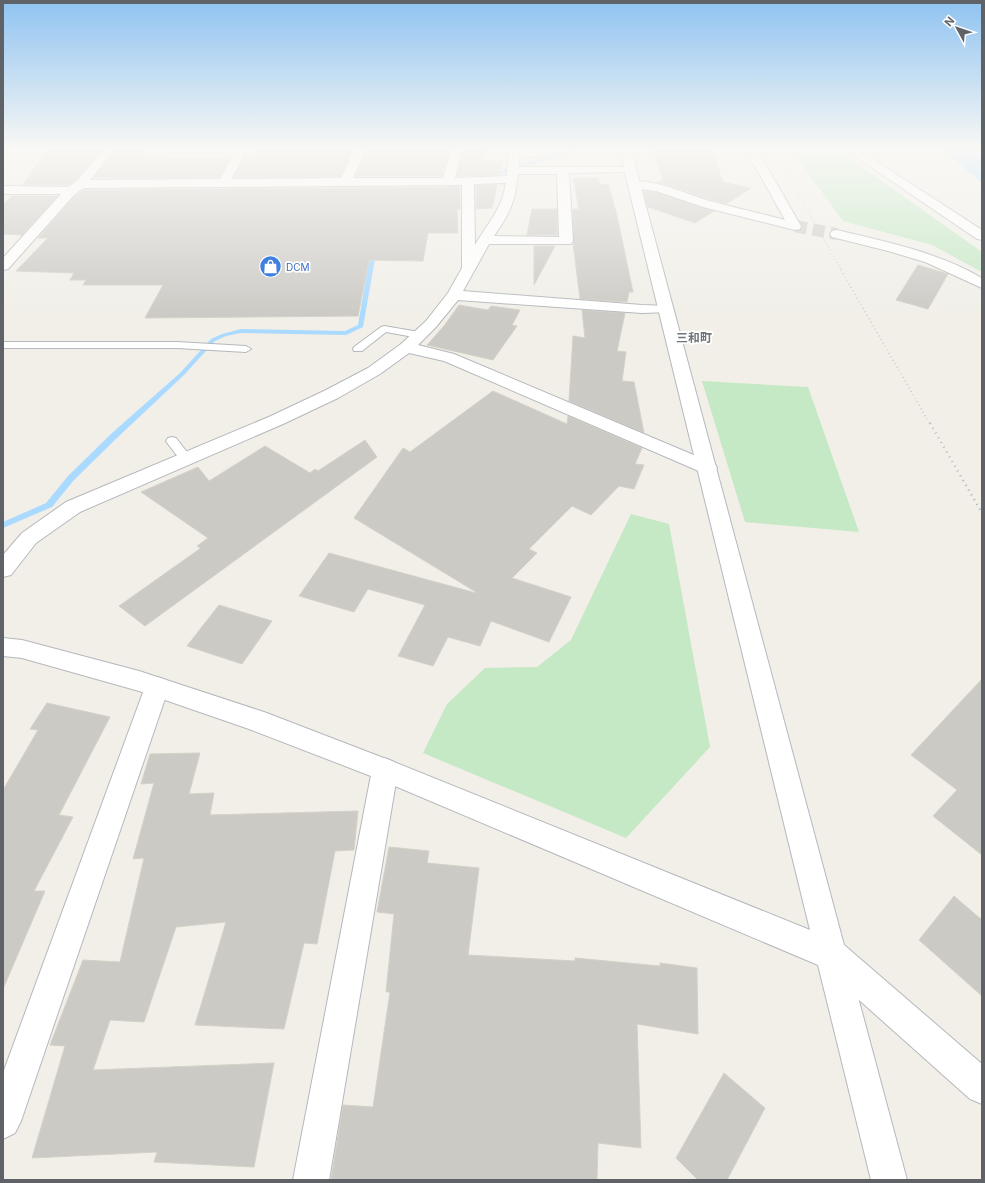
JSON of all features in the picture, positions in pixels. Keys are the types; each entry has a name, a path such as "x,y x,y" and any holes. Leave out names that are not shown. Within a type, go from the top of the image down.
{"street":[{"path":"3,266 60,205"},
{"path":"468,205 469,272"},
{"path":"3,569 29,538 73,507 277,420 332,394 374,371 407,347 431,324 454,295 469,272 486,240 501,217 506,205"},
{"path":"486,240 566,241 564,205"},
{"path":"639,205 665,310 708,468 889,1180"},
{"path":"712,205 795,226 783,205"},
{"path":"935,205 982,236"},
{"path":"837,234 916,255 971,277 982,284"},
{"path":"454,295 665,310"},
{"path":"407,347 426,353 448,357 708,468"},
{"path":"3,646 30,651 157,687 255,720 385,770 832,955 982,1086"},
{"path":"3,1121 157,687"},
{"path":"311,1180 385,770"}],"lane":[{"path":"358,349 384,329 419,335"},
{"path":"3,345 177,345 246,349"},
{"path":"172,441 186,459"}],"green space":[{"path":"831,205 916,205 982,252 982,272 932,245 843,221"},
{"path":"702,381 808,387 859,532 745,522"},
{"path":"631,514 669,524 710,747 626,838 423,753 447,704 485,668 537,667 571,640"}],"building":[{"path":"3,205 50,205 22,235 3,234"},
{"path":"67,205 460,205 460,209 457,209 458,233 428,233 423,261 369,260 358,316 145,318 163,285 83,285 86,280 70,280 74,273 16,271 48,238 38,238"},
{"path":"476,205 493,205 492,208 476,209"},
{"path":"578,205 614,205 633,292 629,292 627,302 580,299 573,243 573,209 579,209"},
{"path":"647,205 696,205 714,211 695,223 648,207"},
{"path":"532,209 557,209 557,235 527,235"},
{"path":"534,246 555,246 534,285"},
{"path":"918,265 948,274 928,309 896,300"},
{"path":"459,305 488,310 491,306 520,310 512,325 517,326 493,360 427,345 444,326"},
{"path":"582,310 625,313 617,351 626,352 622,381 634,382 644,433 569,401 573,336 585,338"},
{"path":"493,391 567,424 568,416 642,448 635,464 644,465 634,489 619,486 591,515 572,506 529,549 537,553 512,578 571,597 549,642 491,621 480,646 448,637 433,666 398,656 425,605 368,589 354,612 299,596 329,553 476,593 354,518 403,448 410,452"},
{"path":"365,440 377,457 145,626 119,606 201,548 197,546 208,538 141,492 198,467 209,481 265,446 310,473 315,469 318,471"},
{"path":"219,605 272,621 242,664 187,646"},
{"path":"982,679 982,855 933,816 957,790 911,755"},
{"path":"47,703 110,717 59,815 73,817 34,891 45,891 3,989 3,790 38,730 30,729"},
{"path":"200,753 189,794 214,793 210,815 358,811 354,850 335,851 317,944 304,943 284,1029 195,1025 226,922 176,927 144,1022 110,1020 93,1070 274,1063 254,1167 154,1162 157,1152 32,1158 65,1046 50,1045 83,960 120,962 144,858 133,859 154,783 141,784 150,754"},
{"path":"389,847 429,851 427,863 479,868 468,955 575,961 575,958 660,966 660,963 697,968 698,1034 637,1024 641,1148 598,1143 597,1180 331,1180 343,1105 373,1107 390,992 386,992 394,914 377,912"},
{"path":"954,896 982,920 982,996 919,940"},
{"path":"724,1073 765,1108 727,1180 698,1180 676,1158"}],"waterway":[{"path":"3,525 49,505 71,478 115,435 182,374 213,340 224,335 241,331 346,333 361,326 374,248"}],"tunnel":[{"path":"795,226 837,234"}],"railway":[{"path":"804,205 842,271"},
{"path":"841,270 930,424"},
{"path":"930,423 982,513"}],"place":[{"name":"DCM","path":"270,267"}],"district":[{"name":"三和町","path":"694,337"}]}
